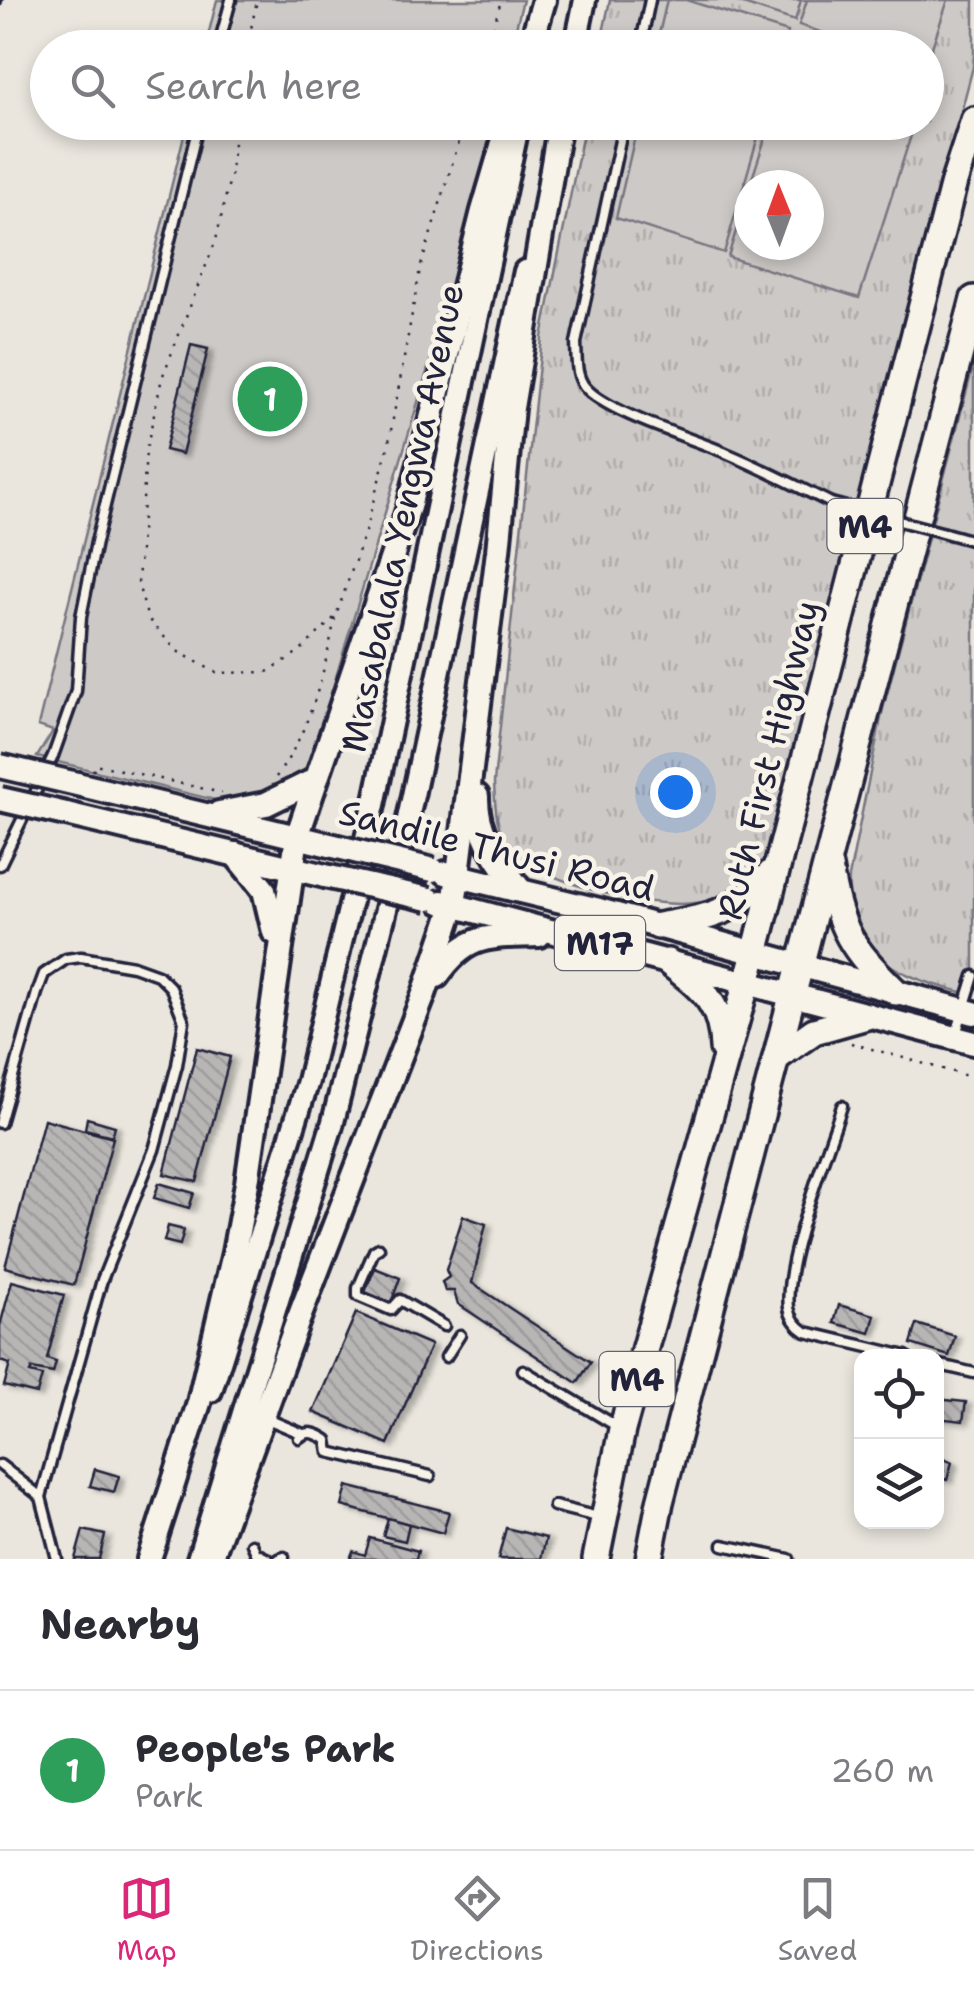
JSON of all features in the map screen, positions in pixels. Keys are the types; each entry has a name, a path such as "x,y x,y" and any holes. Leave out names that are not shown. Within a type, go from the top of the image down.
{"highway":[{"name":"Ruth First Highway","path":"755,953 954,182 974,120"},
{"name":"M4","path":"649,1559 660,1502 827,852 974,299"},
{"path":"827,852 844,931 856,950 896,992"},
{"path":"658,926 724,912 738,904 777,866"},
{"name":"M4","path":"596,1559 622,1430 755,953"},
{"path":"668,962 712,1000 719,1014 724,1068"},
{"path":"776,1058 814,1031 867,1016"}],"main road":[{"path":"538,30 545,0"},
{"path":"579,30 585,0"},
{"path":"153,1559 198,1403 234,1254 248,1183 297,836 410,507 504,140"},
{"name":"Masabalala Yengwa Avenue","path":"153,1559 308,1080 378,786 515,140"},
{"name":"Masabalala Yengwa Avenue","path":"198,1559 333,1122 404,833 556,140"},
{"path":"211,1559 454,906 512,408 557,140"},
{"path":"479,708 479,822 485,840 520,891"},
{"name":"Sandile Thusi Road","path":"0,766 658,926 968,1012"},
{"path":"206,815 266,804 315,780"},
{"name":"Sandile Thusi Road","path":"0,799 430,900 964,1040"},
{"path":"235,854 259,882 268,902 277,961"},
{"path":"424,994 452,955 472,942 563,934"}],"lane":[{"path":"223,30 231,0"},
{"path":"644,30 650,0"},
{"path":"0,865 53,756 76,692 81,616 93,556 196,140"},
{"path":"620,140 576,342 583,385 627,413 722,451 831,503 974,541"},
{"path":"0,1123 37,993 51,966 81,957 133,966 158,975 170,988 184,1021 177,1064 154,1150 102,1280 41,1497 56,1559"},
{"path":"964,1040 974,976"},
{"path":"842,1106 793,1265 789,1308 796,1325 806,1332 877,1349"},
{"path":"379,1248 374,1251 358,1296 391,1310 400,1300 444,1326"},
{"path":"446,1357 460,1336"},
{"path":"944,1366 974,1373"},
{"path":"523,1370 622,1430"},
{"path":"263,1417 300,1436 313,1433 327,1440 329,1452 430,1476"},
{"path":"0,1465 41,1497"},
{"path":"554,1506 602,1518"},
{"path":"252,1544 256,1553 268,1559"},
{"path":"723,1546 788,1559"}],"path":[{"path":"251,30 257,0"},
{"path":"493,30 501,0"},
{"path":"234,140 216,240 162,378 150,432 138,584 148,619 177,651 217,673 267,672 300,651 336,616"},
{"path":"266,784 293,754 327,660 336,616 365,532 388,447 420,269 459,140"},
{"path":"82,785 95,764 194,789 231,794"},
{"path":"844,1041 974,1078"}],"green space":[{"path":"217,0 523,0 515,30 210,30"},
{"path":"610,0 974,0 974,63 765,858 747,877 710,900 665,903 605,893 548,874 511,849 499,826 494,782 542,337 582,140 944,140 944,30 604,30"},
{"path":"667,0 686,0 782,30 660,30"},
{"path":"731,0 801,0 795,21"},
{"path":"807,0 948,0 938,30 814,30 799,25"},
{"path":"183,140 489,140 455,278 316,744 301,779 268,796 231,804 37,757 53,731 38,726"},
{"path":"634,140 757,140 748,170 734,170 734,219 724,253 616,218"},
{"path":"765,140 910,140 859,298 738,260 824,260 824,170 755,170"},
{"path":"734,238 734,259 728,257"},
{"path":"974,363 974,995 903,973 868,947 850,905 849,877 882,713"}],"building":[{"path":"191,345 208,349 182,454 165,450"},
{"path":"197,1048 230,1057 197,1182 164,1174"},
{"path":"87,1118 115,1126 112,1136 85,1129"},
{"path":"44,1119 113,1138 74,1285 5,1267"},
{"path":"159,1183 194,1193 189,1208 154,1198"},
{"path":"463,1216 486,1224 472,1283 591,1362 577,1383 458,1304 454,1291 445,1291 442,1282 449,1277 446,1270"},
{"path":"168,1226 184,1230 180,1245 164,1241"},
{"path":"375,1268 400,1278 391,1303 365,1292"},
{"path":"12,1281 64,1295 47,1359 56,1362 53,1373 32,1369 30,1373 42,1376 37,1394 4,1386 10,1364 0,1361 0,1326"},
{"path":"839,1305 875,1315 870,1333 834,1323"},
{"path":"356,1313 431,1345 388,1444 313,1412"},
{"path":"917,1324 955,1336 949,1356 944,1354 944,1349 911,1344"},
{"path":"944,1400 966,1402 963,1421 944,1419"},
{"path":"944,1460 952,1462 947,1480 944,1479"},
{"path":"95,1469 119,1476 114,1492 90,1486"},
{"path":"347,1486 449,1512 443,1533 342,1506"},
{"path":"388,1518 409,1524 405,1541 383,1536"},
{"path":"506,1528 546,1538 541,1559 498,1559"},
{"path":"83,1530 105,1535 99,1559 75,1559"},
{"path":"370,1538 418,1551 416,1559 350,1559 353,1551 365,1555"}],"railway":[{"path":"0,4 1,0"}],"place":[{"name":"People's Park","path":"270,399"}]}
